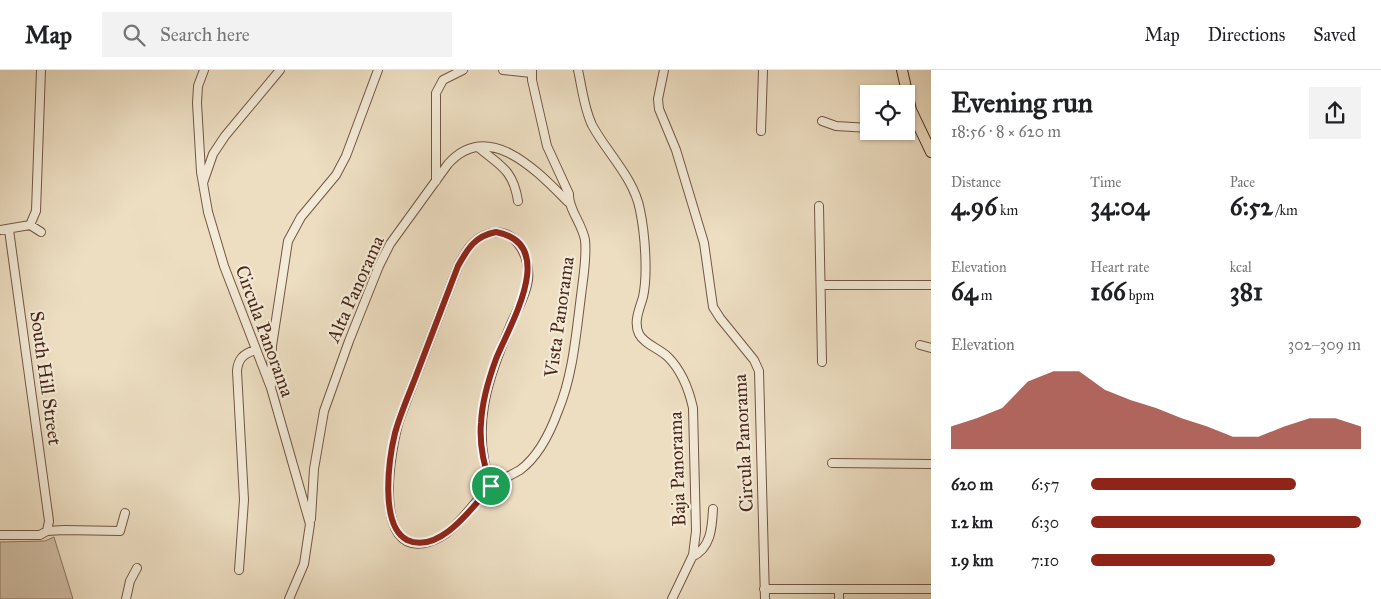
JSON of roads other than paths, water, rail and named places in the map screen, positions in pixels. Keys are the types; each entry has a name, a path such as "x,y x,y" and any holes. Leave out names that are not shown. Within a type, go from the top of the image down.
{"main road":[{"path":"902,70 905,85"},
{"path":"915,131 931,152"}],"street":[{"path":"30,225 36,211 41,70"},
{"name":"Circula Panorama","path":"204,70 198,86 197,101 203,183 208,212 224,266 271,388 310,524 304,564 289,599"},
{"path":"203,183 213,154 225,136 280,70"},
{"path":"271,388 272,346 288,241 301,217 336,175 346,156 378,70"},
{"path":"436,181 436,93 443,80 463,70"},
{"path":"503,70 532,72"},
{"name":"Baja Panorama","path":"578,70 585,106 591,123 631,187 639,205 643,225 645,286 636,323 639,335 668,358 690,396 694,420 696,530 692,557 672,599"},
{"name":"Circula Panorama","path":"664,70 658,99 659,109 676,150 704,243 713,307 754,360 759,371 762,402 765,599"},
{"path":"761,130 762,70"},
{"name":"Vista Panorama","path":"491,486 481,450 480,422 496,360 522,300 528,279 524,251 517,241 508,234 496,232 478,238 469,246 458,266 400,418 393,442 389,478 391,517 394,527 400,535 410,541 430,542 453,527 491,486 532,460 543,443 559,410 567,381 586,255 580,223 568,202 569,194 547,146 532,72"},
{"path":"822,121 836,126 860,127"},
{"path":"479,148 498,162 509,174 518,201"},
{"name":"Alta Panorama","path":"310,524 314,469 322,419 349,341 387,249 454,158 462,152 479,148 502,150 521,158 568,202"},
{"path":"819,206 822,362"},
{"path":"0,230 30,225 41,232"},
{"name":"South Hill Street","path":"9,230 49,521 47,531"},
{"path":"821,285 931,285"},
{"path":"920,345 931,348"},
{"path":"239,570 244,500 237,371 238,364 243,355 255,350"},
{"path":"832,463 931,464"},
{"path":"692,557 705,548 712,529 713,509"},
{"path":"0,535 40,535 47,531 120,531 125,513"},
{"path":"126,599 130,581 137,568"},
{"path":"764,589 931,589"},
{"path":"839,589 839,599"}]}
